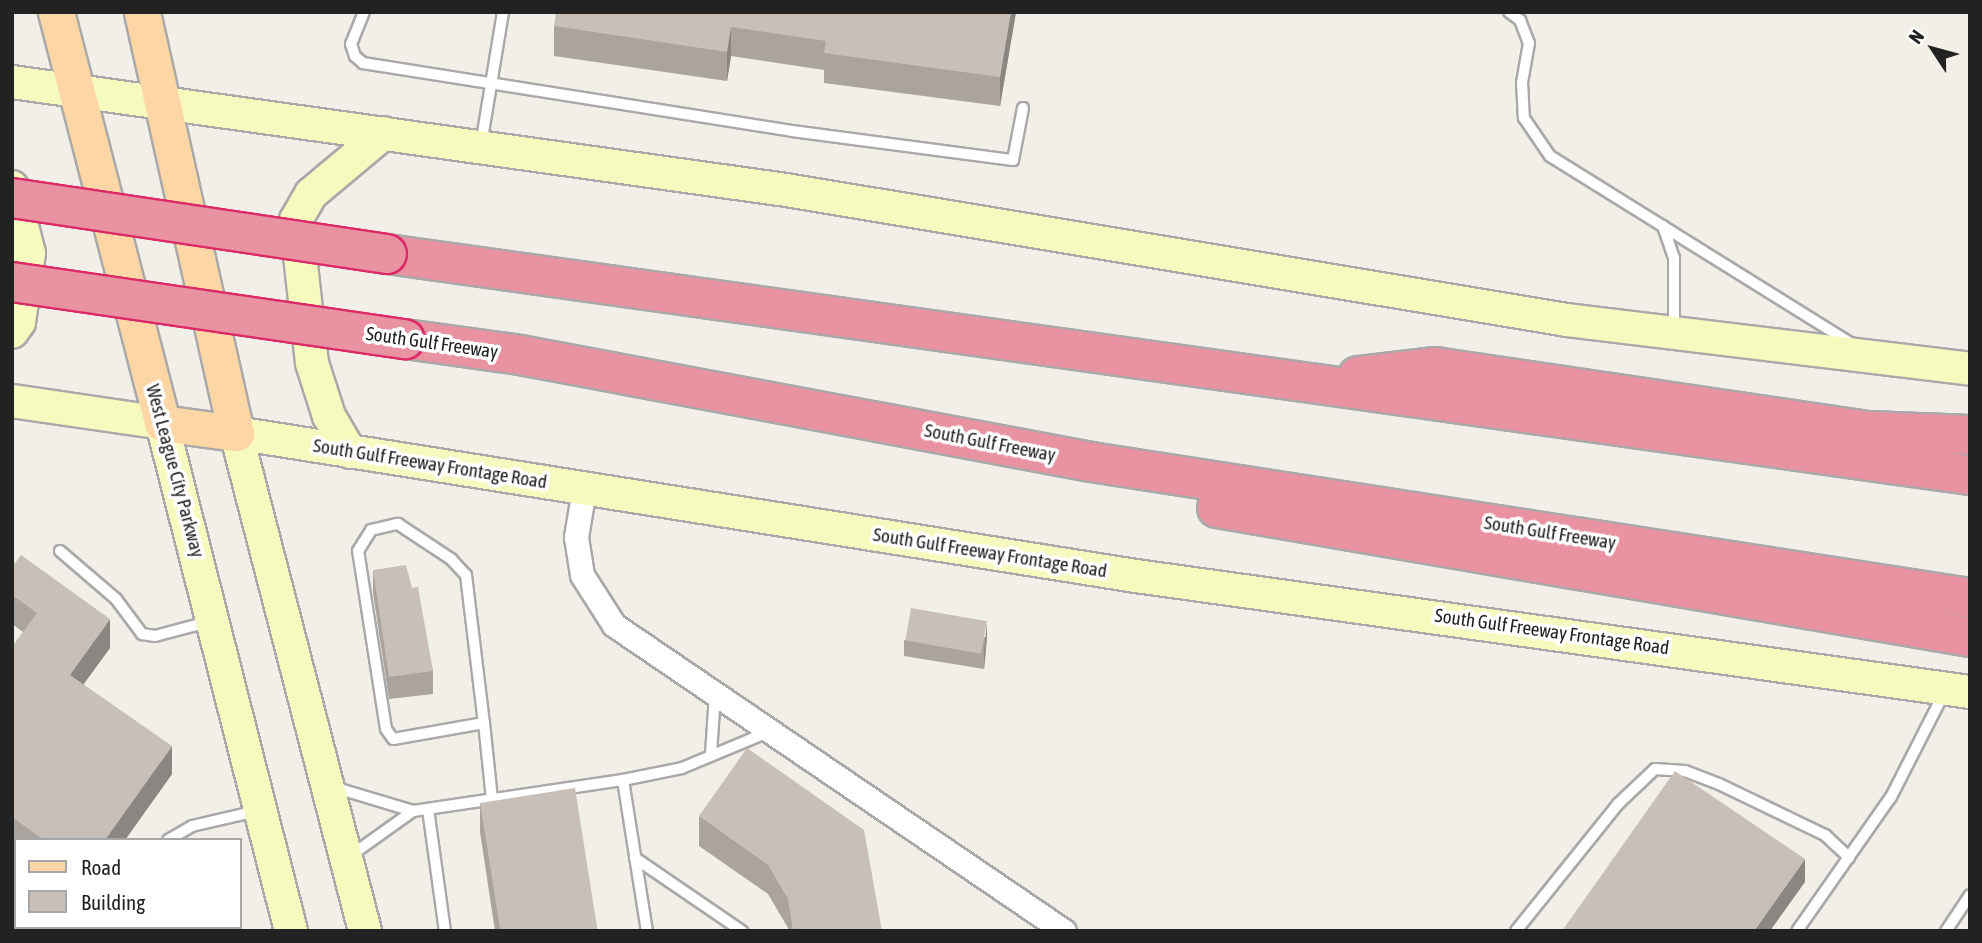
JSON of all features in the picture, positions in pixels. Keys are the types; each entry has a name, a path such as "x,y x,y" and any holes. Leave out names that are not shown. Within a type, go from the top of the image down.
{"highway":[{"path":"12,198 387,254 1970,475"},
{"name":"South Gulf Freeway","path":"12,282 520,355 1091,462 1970,598"},
{"path":"1307,383 1435,367 1871,431 1970,435"},
{"path":"931,432 1177,502 1723,591 1970,637"}],"main road":[{"name":"West League City Parkway","path":"55,12 214,620 291,931"},
{"path":"142,12 236,433 330,786 365,931"},
{"path":"12,82 481,145 786,190 1567,320 1868,354 1970,369"},
{"path":"349,452 329,416 312,363 296,220 311,194 383,133"},
{"path":"12,187 29,253 19,322 12,332"},
{"name":"South Gulf Freeway Frontage Road","path":"12,401 236,433 1136,576 1958,690"}],"street":[{"path":"584,489 576,537 582,575 614,625 1065,931"}],"lane":[{"path":"364,12 351,44 355,56 363,62 792,131 1013,160 1023,108"},
{"path":"481,145 503,12"},
{"path":"1509,12 1520,20 1529,43 1522,82 1524,118 1550,156 1868,354"},
{"path":"1663,226 1674,258 1674,332"},
{"path":"484,723 394,739 386,729 358,551 371,530 398,524 451,559 466,575 484,723 492,799"},
{"path":"60,551 116,599 142,634 155,636 214,620"},
{"path":"1797,931 1891,797 1958,690"},
{"path":"711,754 715,694"},
{"path":"330,786 413,811 622,780 682,768 769,731"},
{"path":"1516,931 1618,804 1655,769 1685,771 1720,784 1825,835 1850,857"},
{"path":"622,780 647,931"},
{"path":"428,809 445,931"},
{"path":"171,837 262,810"},
{"path":"348,858 413,811"},
{"path":"635,858 741,931"},
{"path":"1946,931 1970,895"}],"building":[{"path":"556,12 1011,12 1000,77 824,53 826,41 731,27 727,52 554,26"},
{"path":"21,555 110,619 70,675 172,746 106,838 41,838 12,817 12,647 37,613 12,595 12,567"},
{"path":"406,565 412,588 418,587 433,671 389,677 373,570"},
{"path":"911,608 987,621 981,654 905,640"},
{"path":"747,748 864,830 882,931 793,931 788,899 768,865 699,816"},
{"path":"1675,771 1805,859 1754,931 1562,931"},
{"path":"575,788 598,931 500,931 480,803"}]}
